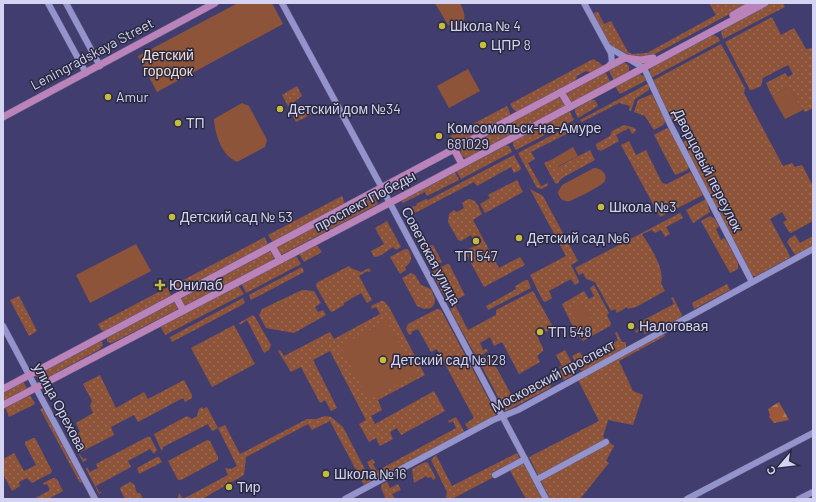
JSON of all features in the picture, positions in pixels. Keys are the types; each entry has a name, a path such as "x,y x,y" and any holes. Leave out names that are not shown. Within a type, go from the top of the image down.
{"main road":[{"name":"Leningradskaya Street","path":"3,117 215,3"},
{"name":"проспект Победы","path":"3,405 644,68 754,3"},
{"name":"проспект Победы","path":"644,68 653,58 765,3"},
{"name":"проспект Победы","path":"3,389 608,67 627,59 641,60 653,58"},
{"path":"627,59 633,66 634,71 632,74"},
{"path":"561,92 570,107"},
{"path":"454,149 462,164"},
{"path":"272,246 280,260"},
{"path":"176,297 184,310"},
{"path":"103,336 109,349"}],"street":[{"path":"48,3 86,73"},
{"path":"66,3 100,66"},
{"name":"Советская улица","path":"282,3 382,188 546,499"},
{"path":"584,3 612,57 612,62 608,67"},
{"path":"608,47 644,68"},
{"name":"Дворцовый переулок","path":"644,68 670,124 752,282"},
{"name":"Московский проспект","path":"345,499 493,420 518,410 813,248"},
{"name":"улица Орехова","path":"3,326 95,499"},
{"path":"688,499 813,433"},
{"path":"536,480 606,442"},
{"path":"495,475 525,459"},
{"path":"799,499 813,492"}],"green space":[{"name":"Детский городок","path":"238,3 272,3 283,24 157,92 138,56"},
{"path":"435,3 460,3 464,16 461,25 457,27 448,25"},
{"path":"709,3 750,3 657,53 639,57 620,53 610,45 592,14 598,12 604,24 611,21 628,52 632,54 647,53 716,15"},
{"path":"769,3 783,3 785,7 723,39 721,32 725,27"},
{"path":"772,17 781,35 794,28 806,49 813,48 813,108 805,112 801,107 800,108 789,87 772,96 766,83 785,73 788,77 793,74 788,65 763,78 761,86 750,90 725,42"},
{"path":"713,35 718,37 720,41 651,78 649,73 651,67"},
{"path":"721,44 745,88 744,93 783,166 792,163 795,167 802,165 813,186 813,221 791,233 783,222 787,220 782,212 770,219 790,256 789,258 756,276 752,276 682,143 690,138 680,116 673,120 671,119 652,81"},
{"path":"593,59 600,63 603,67 591,73 586,71 577,76 575,82 517,112 510,104"},
{"path":"624,62 629,66 629,72 614,81 608,69"},
{"path":"468,69 480,91 449,108 437,86"},
{"path":"605,71 611,83 572,103 569,101 567,93"},
{"path":"639,74 644,76 647,80 620,94 615,86"},
{"path":"649,83 649,90 635,99 631,111 629,110 630,106 619,103 582,122 580,120"},
{"path":"297,86 302,96 288,106 282,95"},
{"path":"789,87 803,110 785,119 772,96"},
{"path":"652,94 666,121 663,125 654,130 645,116 634,112 638,100"},
{"path":"557,98 561,98 565,106 469,159 461,156 460,153 463,148"},
{"path":"591,100 595,100 598,106 578,118 575,109"},
{"path":"242,103 249,106 267,140 265,147 237,162 231,159 220,144 217,137 214,119"},
{"path":"307,104 312,114 296,122 290,111"},
{"path":"507,106 510,116 458,144 454,143 450,136"},
{"path":"570,112 574,120 516,150 513,145 513,141"},
{"path":"575,123 578,128 531,152 535,159 528,163 541,186 548,183 548,185 542,189 537,188 518,153"},
{"path":"624,125 635,128 636,131 632,134 629,128 616,135 619,141 601,151 597,149 596,144 610,136 612,131"},
{"path":"667,128 670,129 689,167 687,170 675,175 654,135"},
{"path":"629,141 636,155 646,150 662,183 667,184 690,172 703,195 660,217 621,145"},
{"path":"505,145 509,146 512,152 461,179 456,171"},
{"path":"573,147 578,156 557,167 553,159"},
{"path":"590,150 595,160 562,178 557,184 555,183 544,163 553,159 558,167"},
{"path":"514,155 521,168 520,170 514,173 511,167 477,186 474,182 415,213 412,207 417,205 416,204 426,199 428,200"},
{"path":"594,168 597,168 605,174 606,177 602,184 570,201 566,201 561,198 558,192 562,185"},
{"path":"455,172 459,180 427,196 425,192 403,203 401,200"},
{"path":"517,180 523,192 485,213 480,204 490,198 488,195"},
{"path":"530,189 543,196 578,261 571,265 579,281 578,283 575,285 571,279 549,291 552,298 545,302 543,301 530,275 566,256"},
{"path":"373,195 378,204 283,254 279,254 277,249 278,246"},
{"path":"342,196 345,204 273,242 268,235"},
{"path":"468,199 474,200 480,209 482,214 473,220 499,268 520,257 525,265 484,287 466,254 467,250 482,242 479,236 473,239 471,235 461,241 458,240 448,222 449,214 454,210 457,212 464,208 462,203"},
{"path":"706,199 710,212 693,223 686,210"},
{"path":"680,213 683,218 666,227 670,234 665,237 661,230 655,233 652,230 642,234 659,264 662,277 661,283 665,291 636,307 628,309 627,307 617,313 615,309 611,311 595,282 586,279 583,273 579,275 575,268"},
{"path":"710,216 715,219 719,226 716,229 721,240 724,238 726,240 738,263 738,269 730,273 701,221"},
{"path":"387,221 401,247 396,250 393,247 381,255 374,257 371,251 384,244 375,228"},
{"path":"795,235 800,243 813,236 813,246 795,255 787,242"},
{"path":"265,237 268,245 177,293 172,286"},
{"path":"426,239 430,246 433,245 442,262 433,267 429,265 421,248 421,244"},
{"path":"136,244 151,271 90,303 76,275"},
{"path":"316,244 322,252 304,262 299,254"},
{"path":"405,249 408,249 411,261 405,267 406,270 400,274 390,257"},
{"path":"267,252 274,253 273,260 186,305 183,304 181,298"},
{"path":"296,256 301,264 246,293 241,283"},
{"path":"449,264 465,295 452,302 449,302 443,294 432,272"},
{"path":"349,266 361,272 369,268 371,271 367,271 359,276 372,300 367,303 361,293 332,312 330,311 316,284"},
{"path":"302,267 304,272 251,300 249,295"},
{"path":"411,273 415,275 421,285 431,289 435,301 431,308 424,309 417,306 402,278"},
{"path":"528,280 531,288 488,310 486,306 516,289 515,286"},
{"path":"727,284 730,290 694,309 692,303"},
{"path":"238,285 244,294 165,335 160,325"},
{"path":"594,285 609,313 607,315 611,324 583,341 576,333 562,304 584,291 589,299 594,296 590,288"},
{"path":"168,287 171,296 106,332 101,330 98,324"},
{"path":"302,290 314,291 321,303 315,307 318,312 323,310 326,315 294,333 266,328 259,315 262,309"},
{"path":"533,291 553,327 546,332 543,327 535,332 543,348 543,351 537,356 540,362 519,374 502,342 494,346 490,337 480,343 483,350 486,349 488,351 481,355 474,353 451,311 451,307 455,305 468,330 496,315 496,310"},
{"path":"19,296 37,331 29,336 10,300"},
{"path":"673,297 682,315 681,317 658,330 654,329 645,334 643,329 636,333 635,331 640,328 638,323 674,304 671,298"},
{"path":"243,298 245,303 172,342 170,337"},
{"path":"384,301 389,307 425,375 378,400 382,410 371,416 375,424 434,391 445,411 401,435 397,428 390,432 393,439 380,446 376,438 369,442 359,424 366,420 330,351 313,360 337,408 331,411 325,400 320,403 301,367 291,372 278,351 280,350 284,356 330,332 334,339 380,314 376,307 372,309 371,306"},
{"path":"174,302 178,307 176,310 112,343 107,342 107,337"},
{"path":"582,303 596,328 583,334 570,310"},
{"path":"437,309 441,310 496,413 495,416 469,430 465,424 474,418 437,349 431,352 418,329 411,332 412,334 409,335 406,329 408,324"},
{"path":"253,315 271,345 269,350 264,353 247,320 240,325 239,323"},
{"path":"387,321 416,375 369,400 340,346"},
{"path":"234,325 255,364 212,387 191,348"},
{"path":"617,332 622,342 626,342 626,348 584,371 580,370 572,356 580,352 584,359 618,340 615,333"},
{"path":"664,334 665,336 619,361 633,391 643,395 633,425 608,420 603,437 614,446 606,461 609,463 580,499 550,499 529,457 599,421 578,380"},
{"path":"99,341 102,342 103,345 100,349 39,381 36,376 38,373"},
{"path":"565,350 576,371 576,374 564,380 559,373 561,370 559,367 562,366 556,355"},
{"path":"489,354 512,396 555,373 550,388 506,411 480,363 482,357"},
{"path":"100,375 116,408 144,392 148,399 184,380 192,395 192,398 185,402 183,398 138,422 134,415 111,427 114,435 79,453 83,459 86,458 87,460 83,462 66,429 67,428 72,436 80,432 76,423 93,413 90,406 92,401 83,384"},
{"path":"23,381 27,389 3,401 3,392"},
{"path":"29,393 35,404 9,417 5,407"},
{"path":"779,402 789,420 774,423 769,417 770,415 768,409"},
{"path":"202,407 203,409 207,407 218,428 212,431 208,424 163,447 161,450 154,434 187,416 192,419 197,416 199,409"},
{"path":"43,408 82,482 80,483 40,409"},
{"path":"325,416 331,417 343,427 371,481 364,485 330,421 312,430 308,424 246,457 244,475 202,499 183,499 228,475 225,468 231,469 237,466 218,428 225,425 240,454 307,419 316,419"},
{"path":"456,417 464,431 464,434 378,481 375,479 367,462 373,459 375,463 373,464 377,471 456,428 453,421 449,423 448,421"},
{"path":"147,437 150,437 157,450 154,454 150,449 128,461 131,467 96,486 99,492 102,492 99,494 86,469 87,467 90,472 98,468 96,464"},
{"path":"35,438 52,471 51,473 32,483 27,478 19,482 20,486 12,491 3,474 3,459 14,453 24,471 36,465 25,444 25,442"},
{"path":"207,440 210,441 218,460 181,480 178,480 168,461"},
{"path":"517,453 520,459 492,472 494,477 452,499 446,499 447,492 431,460 436,455 452,486"},
{"path":"159,457 162,462 139,474 137,468"},
{"path":"425,462 428,463 436,478 433,480 431,477 428,478 426,476 414,483 412,469"},
{"path":"523,463 542,499 526,499 509,469"},
{"path":"53,478 57,479 63,491 48,499 34,499 50,490 47,484 44,485 43,483"},
{"path":"130,482 134,484 137,493 140,493 143,499 125,499 120,489"},
{"path":"387,482 390,488 398,484 401,490 392,494 395,499 386,499 381,488 382,484"},
{"path":"179,493 183,499 178,499"}],"place":[{"name":"Школа № 4","path":"442,26"},
{"name":"ЦПР 8","path":"483,45"},
{"name":"Amur","path":"108,97"},
{"name":"Детский дом №34","path":"280,109"},
{"name":"ТП","path":"178,123"},
{"name":"Комсомольск-на-Амуре 681029","path":"439,136"},
{"name":"Школа №3","path":"601,207"},
{"name":"Детский сад № 53","path":"172,217"},
{"name":"Детский сад №6","path":"519,238"},
{"name":"ТП 547","path":"476,241"},
{"name":"Юнилаб","path":"160,285"},
{"name":"Налоговая","path":"631,326"},
{"name":"ТП 548","path":"540,332"},
{"name":"Детский сад №128","path":"383,360"},
{"name":"Школа №16","path":"326,474"},
{"name":"Тир","path":"229,487"}]}
